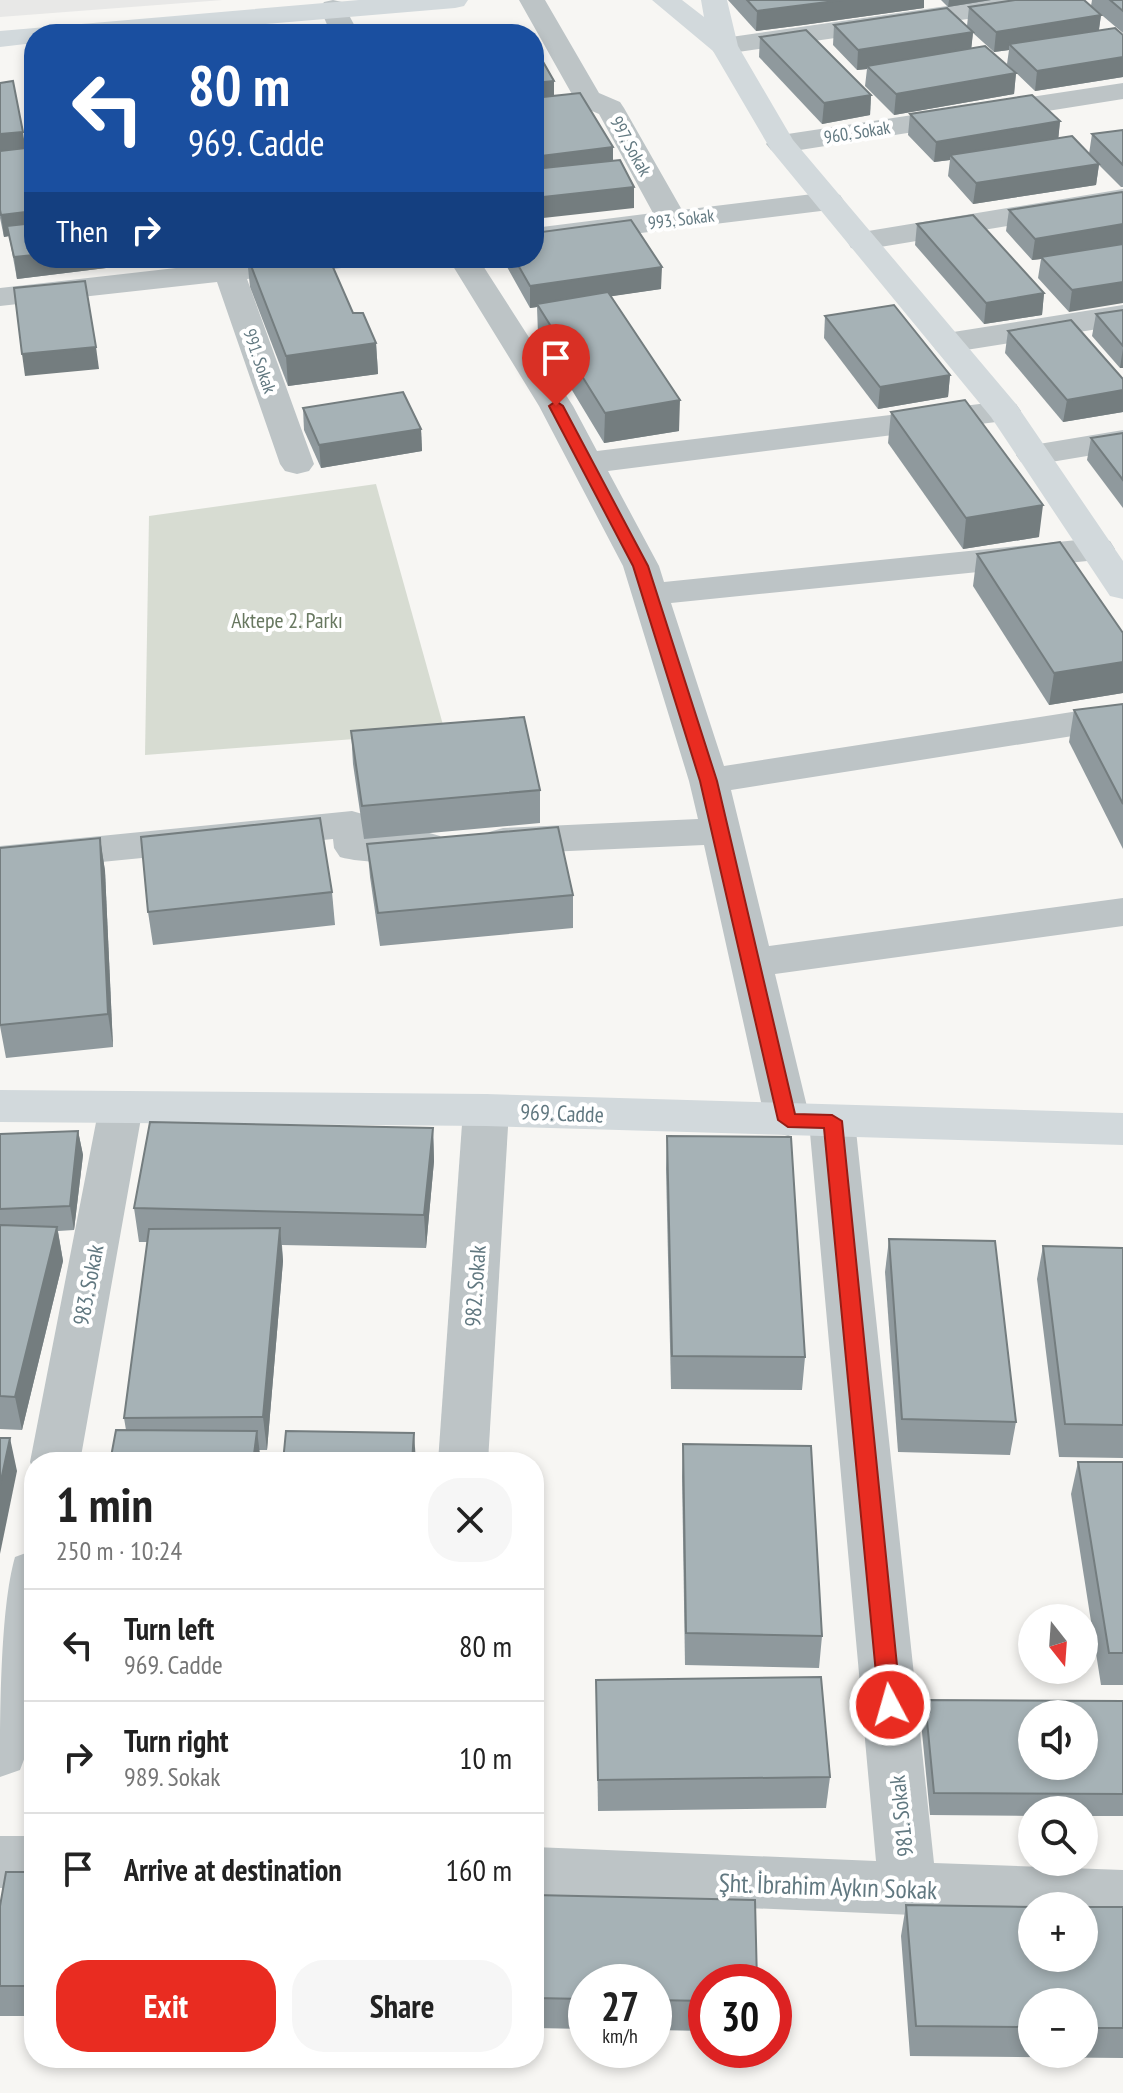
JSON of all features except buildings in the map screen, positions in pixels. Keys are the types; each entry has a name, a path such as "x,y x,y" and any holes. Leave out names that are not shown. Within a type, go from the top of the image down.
{"street":[{"path":"165,24 287,6 333,8 455,0"},
{"name":"997. Sokak","path":"532,0 588,99 610,108 672,220"},
{"path":"665,0 724,46 1045,0"},
{"path":"714,0 724,46 781,144 1004,411 1123,587"},
{"path":"333,8 340,24"},
{"path":"0,39 24,36"},
{"name":"960. Sokak","path":"781,144 1123,91"},
{"path":"862,241 1123,198"},
{"name":"993. Sokak","path":"544,236 829,201"},
{"path":"0,297 206,268"},
{"name":"991. Sokak","path":"228,268 297,464"},
{"name":"981. Sokak","path":"469,268 556,406 641,566 709,781 750,963 810,1121 908,1889"},
{"path":"947,343 1123,315"},
{"path":"586,463 1004,411"},
{"path":"1033,455 1123,440"},
{"path":"650,594 1097,549"},
{"path":"709,781 1123,716"},
{"path":"0,859 352,824 354,848 720,831"},
{"path":"750,963 1123,912"},
{"name":"969. Cadde","path":"0,1106 486,1110 1123,1129"},
{"name":"983. Sokak","path":"57,1452 121,1107"},
{"name":"982. Sokak","path":"464,1452 486,1110"},
{"path":"0,1753 24,1625"},
{"path":"0,1862 24,1862"},
{"name":"Şht. İbrahim Aykın Sokak","path":"544,1873 1123,1897"}],"shaded area":[{"path":"0,0 223,0 0,17"}],"green space":[{"name":"Aktepe 2. Parkı","path":"376,484 445,732 145,755 149,516"}],"route":[{"path":"556,406 641,566 709,781 788,1120 832,1121 890,1705"}]}
